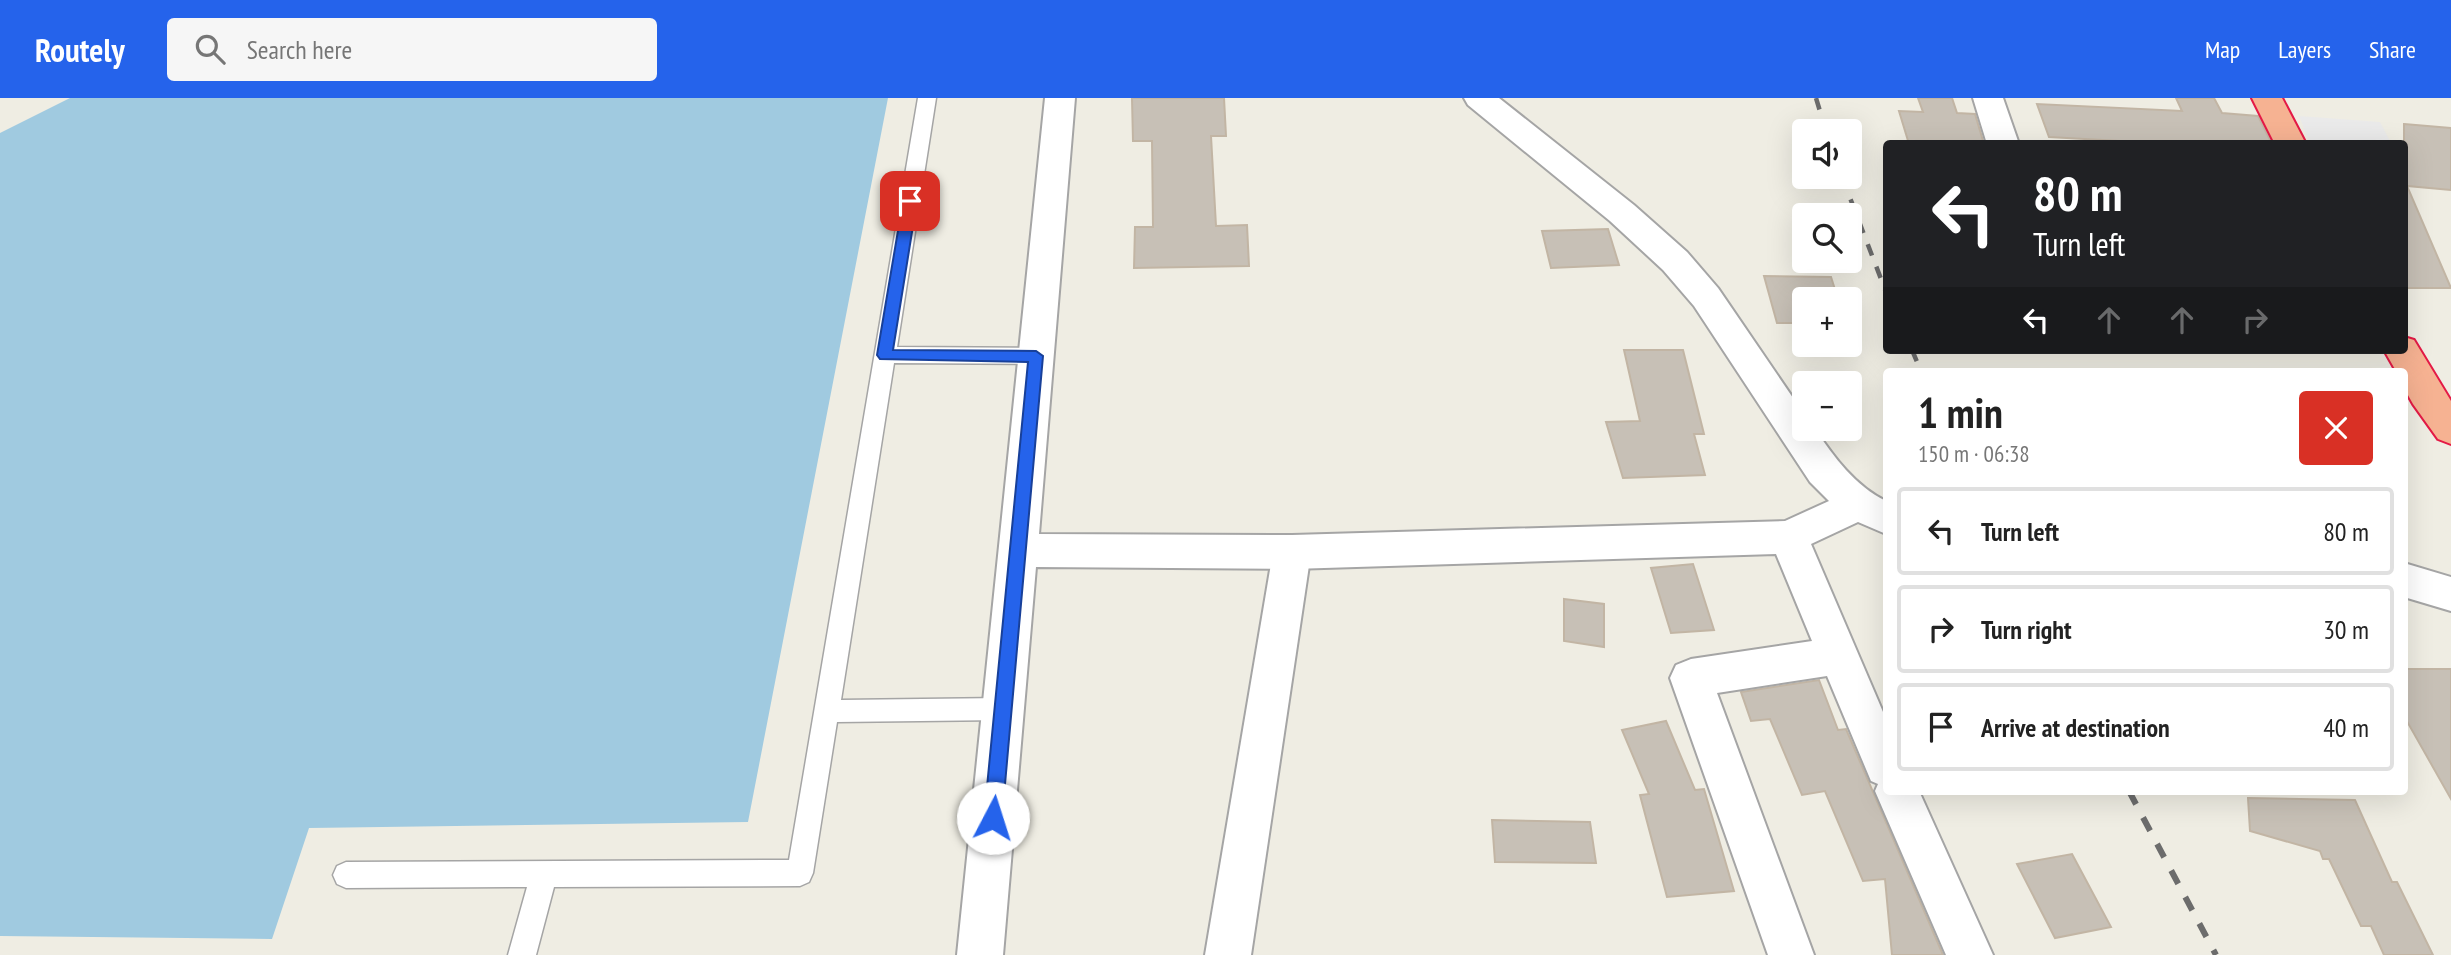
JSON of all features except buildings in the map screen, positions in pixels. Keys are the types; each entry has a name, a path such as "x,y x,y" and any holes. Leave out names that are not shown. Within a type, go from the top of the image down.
{"highway":[{"path":"2267,98 2289,140"},
{"path":"2404,354 2426,394 2451,429"}],"street":[{"path":"980,955 1060,98"},
{"path":"1479,98 1622,213 1675,261 1706,297 1823,471 1872,512"},
{"path":"1988,98 2002,140"},
{"path":"1018,550 1292,552 1788,537 1872,512"},
{"path":"1788,537 1883,760"},
{"path":"1228,955 1292,552"},
{"path":"2408,581 2451,594"},
{"path":"1791,955 1691,678 1838,656"},
{"path":"1899,795 1970,955"}],"lane":[{"path":"346,875 800,873 927,98"},
{"path":"885,355 1036,356"},
{"path":"827,711 1003,709"},
{"path":"523,955 544,874"}],"shaded area":[{"path":"2299,116 2380,122 2389,140 2309,140"}],"water":[{"path":"70,98 888,98 748,822 309,828 272,939 0,936 0,133"}],"railway":[{"path":"1816,98 1822,119"},
{"path":"1847,189 1883,284"},
{"path":"1914,354 1920,368"},
{"path":"2131,795 2216,955"}],"route":[{"path":"910,201 885,355 1036,356 993,818"}]}
